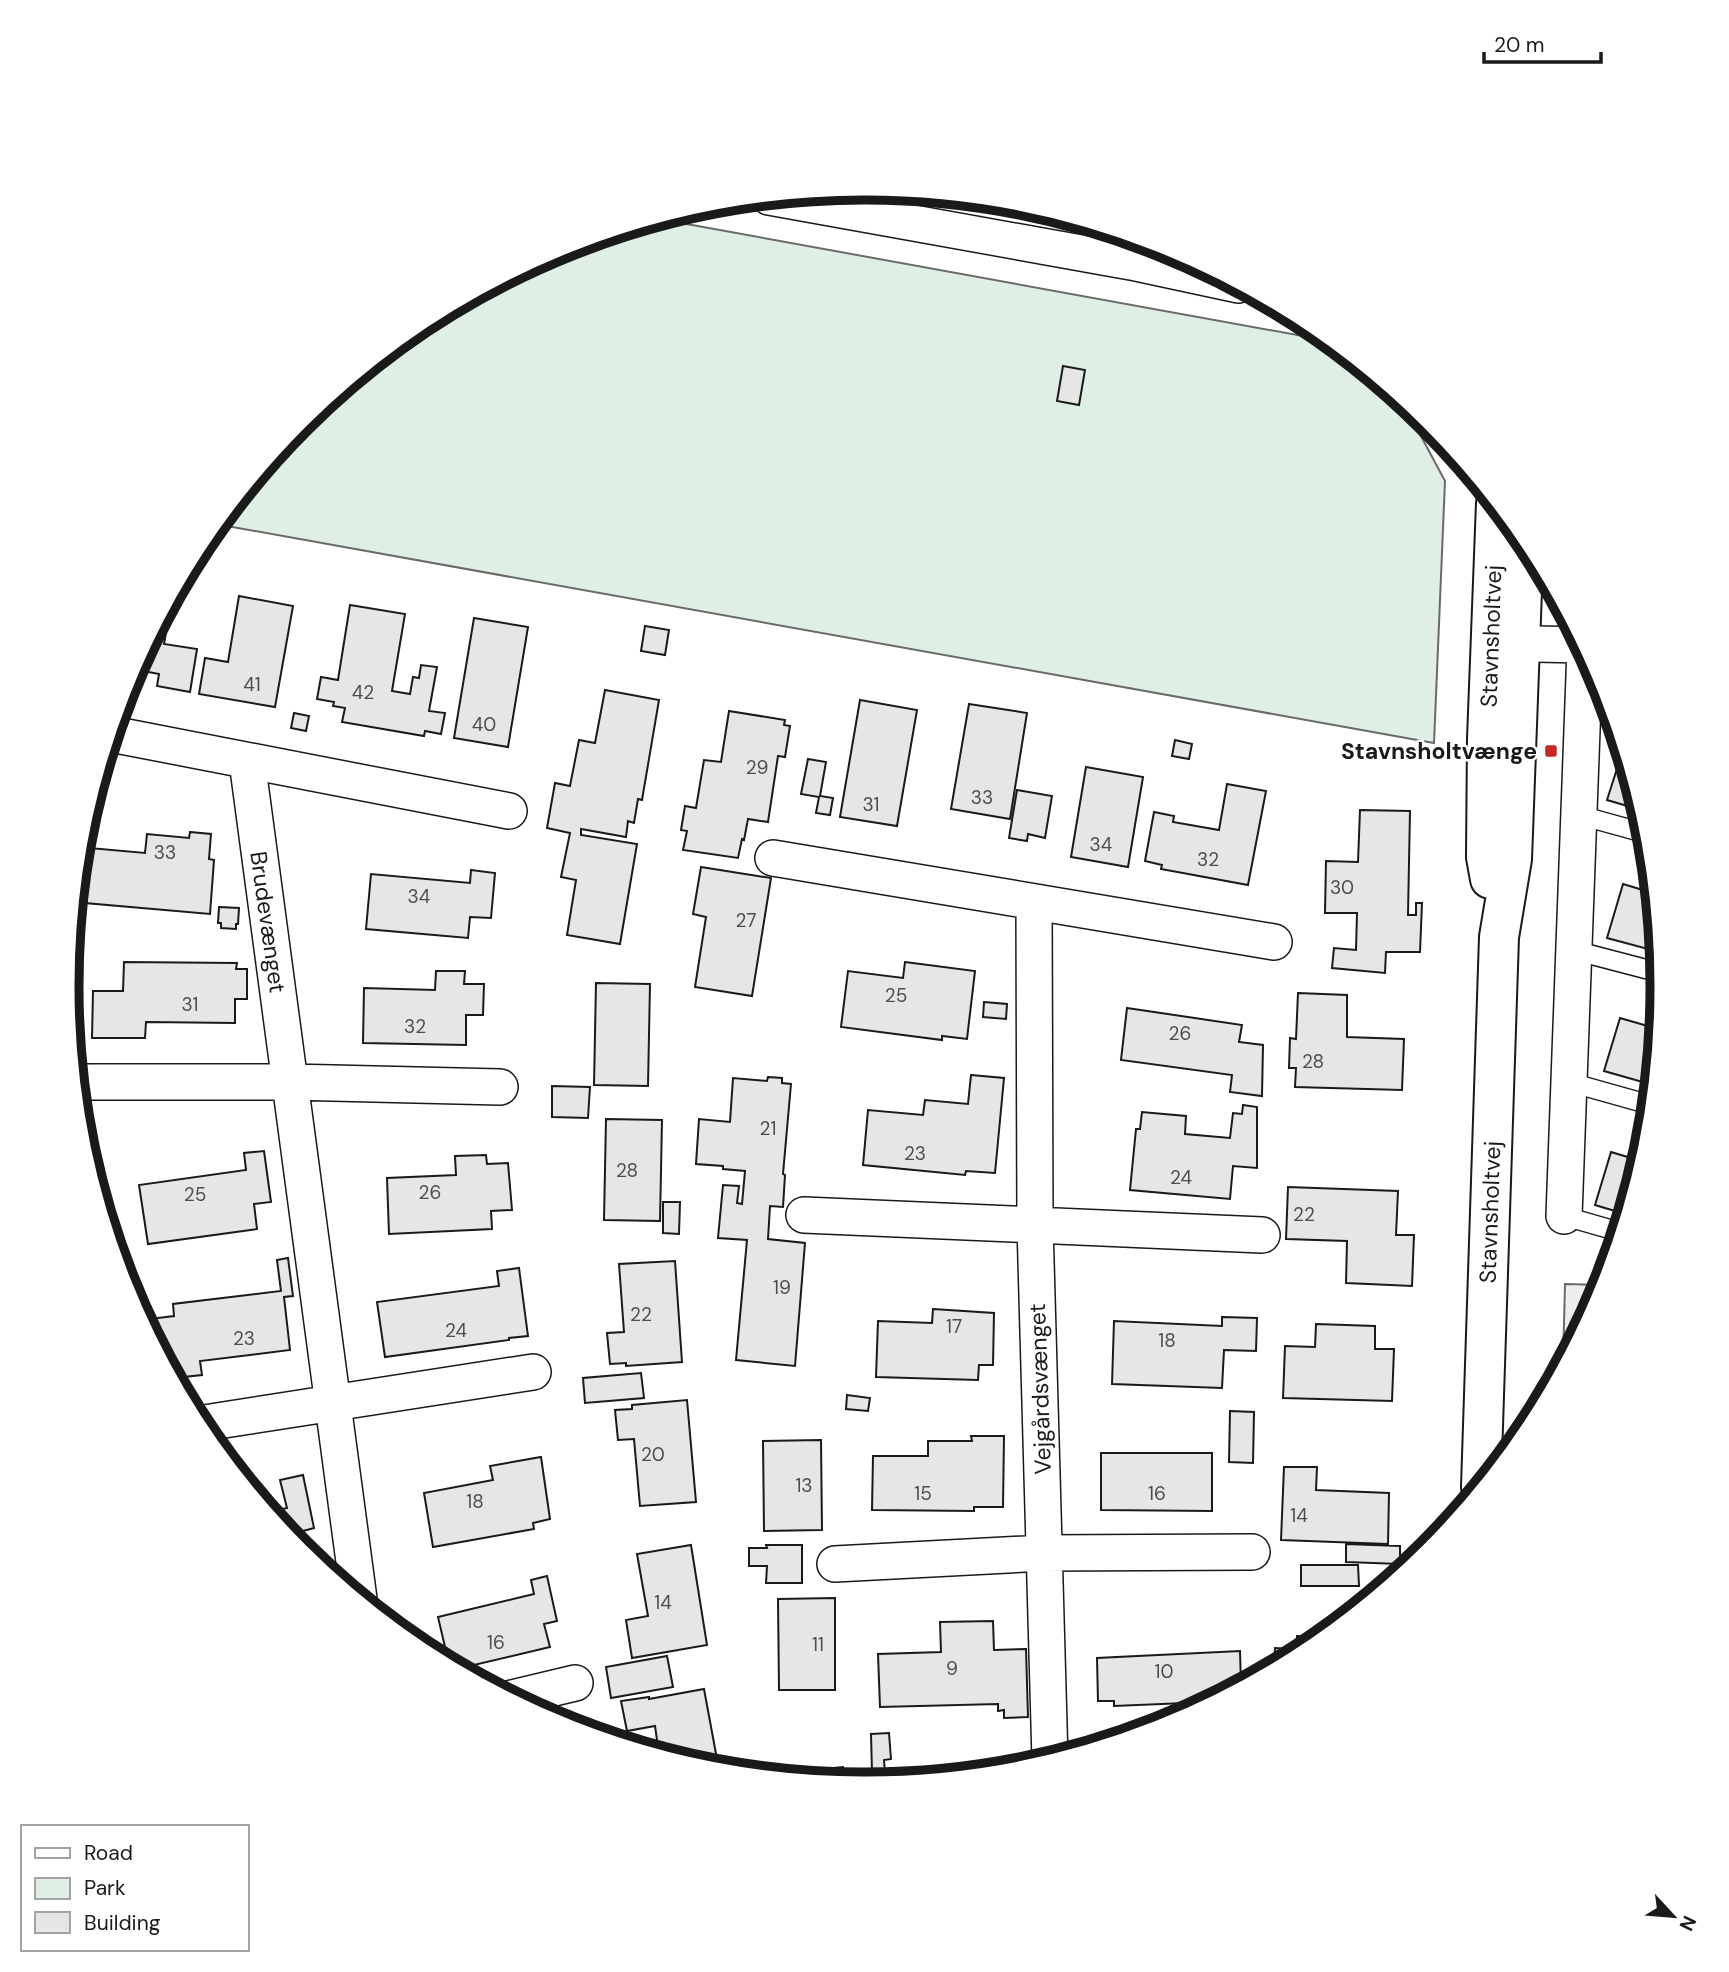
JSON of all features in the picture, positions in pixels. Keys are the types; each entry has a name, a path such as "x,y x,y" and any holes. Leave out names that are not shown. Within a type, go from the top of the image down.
{"street":[{"path":"807,203 1133,250 1171,263"},
{"name":"Stavnsholtvej","path":"1497,521 1506,643"},
{"name":"Stavnsholtvej","path":"1482,1471 1499,937 1486,857 1487,739 1521,554"},
{"path":"1506,643 1573,646"},
{"path":"1564,1216 1583,670"},
{"path":"119,736 509,811"},
{"name":"Brudevænget","path":"247,761 357,1586"},
{"path":"773,858 1274,942"},
{"name":"Vejgårdsvænget","path":"1034,902 1035,1225 1050,1749"},
{"path":"84,1082 289,1082 500,1087"},
{"path":"804,1214 1262,1235"},
{"path":"210,1422 533,1373"},
{"path":"835,1564 1044,1553 1252,1552"},
{"path":"525,1695 575,1683"}],"lane":[{"path":"1579,815 1634,830"},
{"path":"1573,950 1650,970"},
{"path":"1569,1082 1642,1102"},
{"path":"1564,1216 1612,1230"}],"green space":[{"path":"679,223 1306,337 1383,395 1415,425 1445,481 1434,743 228,526 274,468 309,430 346,395 428,333 517,281 564,260 612,242"}],"shaded area":[{"path":"1565,1284 1591,1285 1569,1334 1563,1344"}],"building":[{"path":"1063,366 1085,370 1079,405 1057,401"},
{"path":"239,596 293,606 275,707 199,694 205,658 228,662"},
{"path":"350,605 405,614 392,691 410,694 413,677 419,678 421,665 437,667 429,711 445,713 441,734 425,731 424,736 342,722 345,708 333,706 334,702 317,699 321,677 338,680"},
{"path":"474,618 528,627 508,747 454,738"},
{"path":"167,624 164,644 197,649 190,692 157,686 159,674 145,671"},
{"path":"645,626 669,630 665,655 641,651"},
{"path":"605,690 659,700 642,800 638,799 634,823 628,821 626,837 581,829 581,835 637,844 620,944 567,935 576,880 561,877 570,833 547,828 555,783 570,786 579,740 595,743"},
{"path":"860,700 917,710 897,826 840,817"},
{"path":"969,704 1027,713 1010,819 951,809"},
{"path":"729,711 785,720 784,725 790,726 785,757 778,756 768,822 748,819 738,858 683,850 687,831 681,830 685,806 696,808 704,760 721,762"},
{"path":"294,713 309,716 306,731 291,728"},
{"path":"1175,740 1192,744 1189,759 1172,756"},
{"path":"808,759 826,762 820,796 833,798 830,815 816,813 819,797 801,794"},
{"path":"1618,765 1629,806 1607,800"},
{"path":"1086,767 1143,777 1128,867 1071,857"},
{"path":"1227,784 1266,791 1248,885 1161,869 1162,865 1145,861 1154,812 1174,816 1173,822 1219,830"},
{"path":"1017,790 1052,796 1045,838 1028,834 1027,841 1009,838"},
{"path":"1360,810 1410,811 1408,915 1416,915 1416,903 1422,903 1420,952 1386,952 1385,973 1332,968 1334,948 1356,950 1357,913 1325,913 1326,861 1358,862"},
{"path":"190,832 211,834 209,859 214,860 210,914 85,903 91,848 145,853 147,834 189,838"},
{"path":"701,867 771,878 752,996 695,987 706,917 693,914"},
{"path":"471,870 495,873 491,918 470,917 468,938 366,929 371,874 470,883"},
{"path":"1623,884 1645,891 1649,949 1607,938"},
{"path":"219,907 239,908 236,929 221,928 221,923 218,923"},
{"path":"124,962 237,963 236,969 247,969 247,999 235,999 235,1023 146,1022 145,1038 92,1038 93,991 123,991"},
{"path":"905,962 975,971 967,1039 942,1036 942,1040 841,1027 848,971 903,978"},
{"path":"436,971 465,971 464,984 484,984 483,1015 466,1015 466,1045 363,1043 364,988 435,990"},
{"path":"596,983 650,984 648,1086 594,1085"},
{"path":"1298,993 1347,995 1347,1037 1404,1039 1402,1090 1295,1087 1296,1068 1289,1068 1290,1038 1296,1039"},
{"path":"984,1002 1007,1004 1006,1019 983,1017"},
{"path":"1127,1008 1242,1025 1239,1042 1263,1045 1262,1096 1230,1092 1232,1075 1121,1060"},
{"path":"1620,1018 1649,1026 1645,1083 1604,1071"},
{"path":"971,1075 1004,1078 995,1173 966,1171 965,1175 863,1165 868,1110 923,1115 925,1100 968,1104"},
{"path":"768,1077 782,1078 782,1083 791,1084 783,1174 783,1207 770,1206 768,1239 805,1243 795,1366 736,1360 747,1240 718,1238 723,1185 739,1186 737,1203 742,1204 745,1171 696,1164 699,1119 730,1122 733,1078 767,1081"},
{"path":"552,1086 590,1087 588,1118 552,1117"},
{"path":"1243,1105 1257,1107 1257,1168 1233,1166 1230,1199 1130,1190 1136,1129 1140,1129 1142,1112 1186,1116 1185,1134 1230,1138 1233,1113 1242,1114"},
{"path":"606,1119 662,1120 660,1221 604,1220"},
{"path":"264,1151 271,1202 254,1204 257,1229 148,1244 139,1185 246,1170 244,1153"},
{"path":"1611,1152 1630,1158 1617,1212 1595,1205"},
{"path":"486,1155 487,1164 508,1163 512,1210 491,1211 492,1229 389,1234 387,1178 456,1175 455,1156"},
{"path":"1288,1187 1398,1191 1396,1235 1414,1235 1412,1286 1346,1283 1347,1241 1286,1239"},
{"path":"663,1202 680,1202 679,1234 663,1233"},
{"path":"288,1258 293,1296 284,1297 290,1350 200,1361 202,1375 183,1377 153,1319 174,1316 173,1304 281,1291 277,1260"},
{"path":"675,1261 682,1362 626,1366 626,1363 610,1364 607,1333 624,1332 619,1264"},
{"path":"519,1268 528,1336 385,1357 377,1302 499,1286 497,1271"},
{"path":"933,1309 994,1313 993,1365 979,1365 978,1380 876,1377 878,1321 932,1323"},
{"path":"1222,1317 1257,1318 1256,1351 1224,1350 1222,1388 1112,1384 1114,1321 1222,1326"},
{"path":"1316,1324 1375,1326 1375,1349 1394,1349 1392,1401 1283,1398 1285,1346 1315,1347"},
{"path":"641,1373 644,1398 585,1403 583,1378"},
{"path":"847,1395 870,1398 868,1411 846,1409"},
{"path":"687,1400 696,1502 640,1506 634,1439 618,1440 615,1410 632,1409 632,1405"},
{"path":"1230,1411 1254,1412 1253,1463 1229,1462"},
{"path":"971,1436 1004,1436 1003,1507 974,1507 974,1511 872,1510 873,1456 928,1456 928,1441 972,1441"},
{"path":"821,1440 822,1530 764,1531 763,1441"},
{"path":"1101,1453 1212,1453 1212,1511 1101,1510"},
{"path":"541,1457 550,1519 533,1523 534,1529 433,1547 424,1493 493,1480 490,1466"},
{"path":"1284,1467 1317,1467 1316,1490 1389,1493 1388,1544 1281,1540"},
{"path":"303,1475 314,1528 300,1532 279,1510 287,1508 280,1480"},
{"path":"1346,1544 1400,1546 1400,1561 1397,1564 1346,1562"},
{"path":"691,1545 707,1645 632,1658 626,1620 648,1616 637,1554"},
{"path":"766,1545 802,1545 802,1583 766,1583 767,1566 749,1566 749,1548 767,1548"},
{"path":"1301,1565 1358,1565 1359,1586 1301,1586"},
{"path":"547,1576 557,1621 544,1624 550,1647 471,1666 446,1650 438,1617 534,1594 531,1580"},
{"path":"835,1598 835,1690 779,1690 778,1599"},
{"path":"993,1621 994,1650 1026,1649 1028,1717 1004,1718 1004,1710 998,1711 998,1704 880,1707 878,1654 941,1652 940,1622"},
{"path":"1275,1648 1286,1649 1275,1655"},
{"path":"1240,1651 1241,1675 1185,1703 1114,1706 1114,1701 1098,1701 1097,1658"},
{"path":"667,1656 673,1687 611,1698 606,1667"},
{"path":"704,1689 717,1758 658,1744 655,1726 627,1731 621,1701"},
{"path":"889,1733 891,1759 884,1760 885,1771 872,1772 871,1734"},
{"path":"843,1767 844,1771 823,1770"}],"place":[{"name":"Stavnsholtvænge","path":"1551,751"}]}
